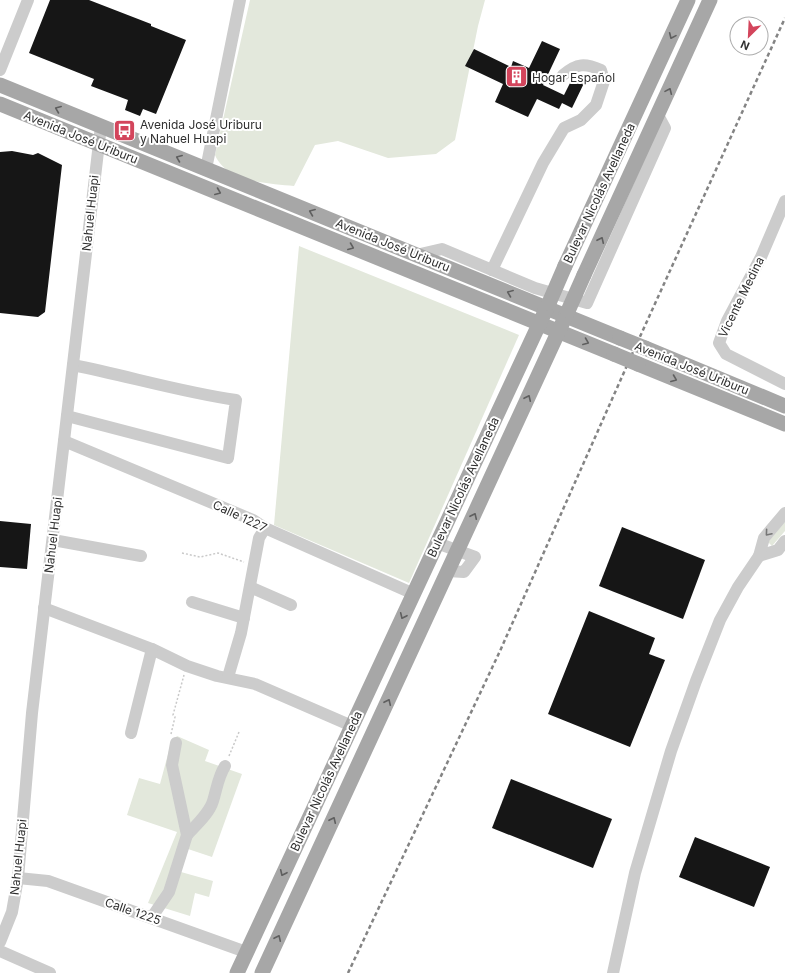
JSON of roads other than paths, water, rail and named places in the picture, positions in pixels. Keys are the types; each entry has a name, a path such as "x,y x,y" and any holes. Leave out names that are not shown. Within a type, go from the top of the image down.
{"main road":[{"name":"Bulevar Nicolás Avellaneda","path":"236,973 540,323 688,0"},
{"name":"Bulevar Nicolás Avellaneda","path":"262,973 458,551 710,0"},
{"name":"Avenida José Uriburu","path":"0,85 416,255 548,305 620,338 785,406"},
{"name":"Avenida José Uriburu","path":"0,104 785,424"}],"street":[{"path":"0,70 28,0"},
{"path":"206,169 240,0"},
{"path":"492,270 543,163 564,128 581,120 596,105 604,81 602,70 587,64 571,68 563,75"},
{"path":"416,255 442,249 535,288 587,303 665,128 658,115"},
{"name":"Nahuel Huapi","path":"0,942 12,912 18,878 32,713 101,126"},
{"name":"Vicente Medina","path":"785,201 719,343 726,354 785,384"},
{"path":"67,416 228,458 236,400 193,394 130,376 73,365"},
{"name":"Calle 1227","path":"64,440 253,520 265,528 414,594"},
{"path":"613,973 635,873 678,730 720,620 738,587 760,556 764,538 785,513"},
{"path":"228,678 244,618 259,538 265,528"},
{"path":"52,540 141,556"},
{"path":"760,556 778,550 785,541"},
{"path":"437,543 458,551"},
{"path":"250,586 291,605"},
{"path":"192,602 244,618"},
{"path":"44,608 152,649 187,666 217,676 255,684 352,726"},
{"path":"131,733 152,649"},
{"path":"176,743 172,766 187,835"},
{"path":"152,917 169,892 187,835 201,820 212,802 218,778 225,766"},
{"name":"Calle 1225","path":"18,878 48,881 152,917 246,952"},
{"path":"0,951 50,973"}],"railway":[{"path":"348,973 500,651 633,352 785,18"}],"place":[{"name":"Hogar Español","path":"517,77"},
{"name":"Avenida José Uriburu y Nahuel Huapi","path":"124,131"}]}
